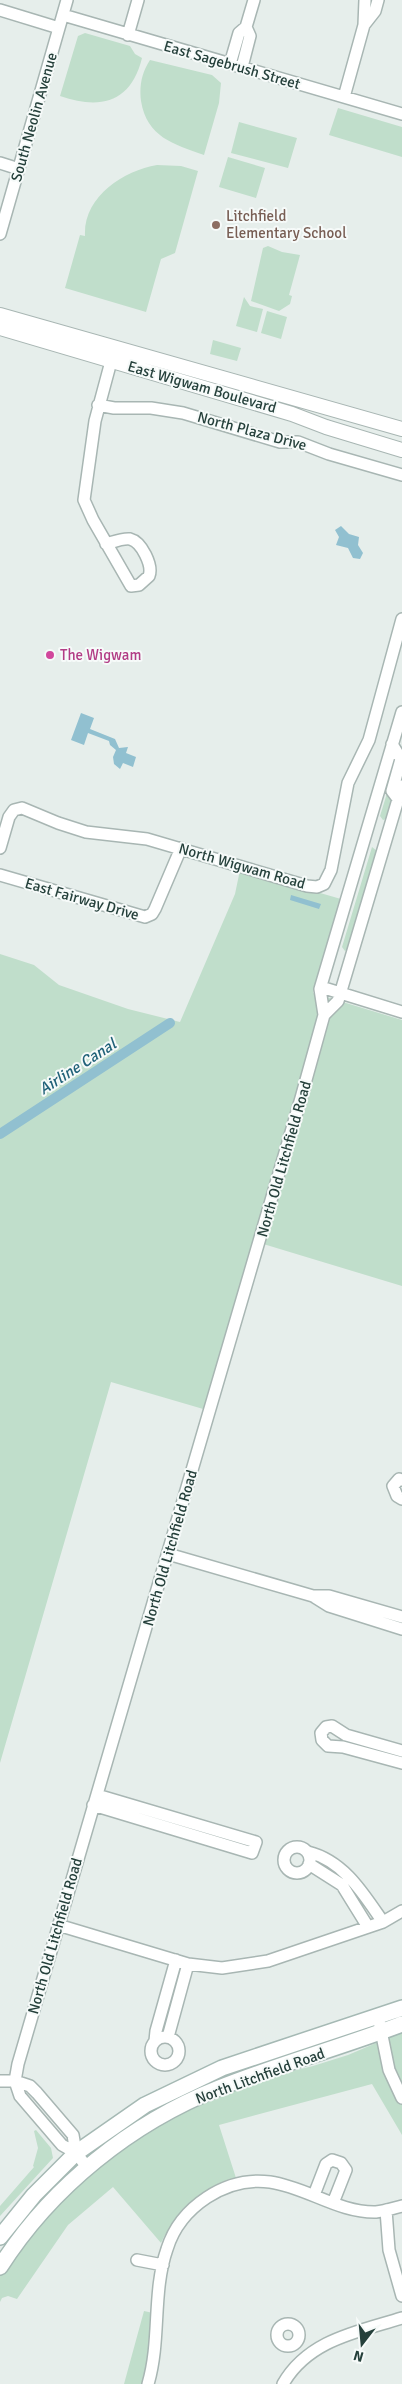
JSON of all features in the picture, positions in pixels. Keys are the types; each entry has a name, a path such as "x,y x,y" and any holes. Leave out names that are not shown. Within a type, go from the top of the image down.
{"main road":[{"name":"North Litchfield Road","path":"0,2237 20,2210 76,2153 146,2105 208,2074 391,2012"},
{"name":"North Litchfield Road","path":"0,2267 45,2209 87,2167 154,2120 205,2094 380,2033 401,2029"}],"street":[{"name":"South Neolin Avenue","path":"0,234 67,0"},
{"path":"128,34 138,0"},
{"path":"230,64 239,33 246,27 254,0"},
{"path":"344,97 364,25 365,0"},
{"path":"364,25 375,10 378,0"},
{"path":"0,10 59,28"},
{"name":"East Sagebrush Street","path":"63,15 402,114"},
{"path":"242,67 250,36 246,27"},
{"path":"0,164 19,169"},
{"name":"East Wigwam Boulevard","path":"0,315 326,427 402,450"},
{"name":"East Wigwam Boulevard","path":"0,328 113,354 402,430"},
{"path":"106,544 84,500 98,404 113,354"},
{"name":"North Plaza Drive","path":"98,404 118,408 162,410 188,415 280,442 298,442 329,454 402,475"},
{"name":"North Wigwam Road","path":"0,848 9,817 14,810 20,808 58,824 86,832 136,836 312,887 321,886 326,881 336,854 348,783 369,740 387,680 394,642 402,619"},
{"name":"North Old Litchfield Road","path":"15,2080 58,1925 324,1015 321,987 402,712"},
{"path":"392,744 401,759 392,791 400,800"},
{"name":"North Old Litchfield Road","path":"324,1015 338,1001 400,800 402,786"},
{"name":"East Fairway Drive","path":"0,875 145,917 152,914 155,909 181,848"},
{"path":"321,987 340,995 402,1012"},
{"path":"402,1480 399,1479 392,1486 397,1496 402,1499"},
{"path":"168,1554 313,1596 329,1606 402,1629"},
{"path":"313,1596 329,1596 402,1616"},
{"path":"332,1726 346,1735 399,1750 397,1762 342,1747 328,1746 322,1740 321,1733 326,1727 332,1726"},
{"path":"95,1800 208,1834"},
{"path":"368,1927 342,1885 308,1858 317,1855 331,1862 350,1876 383,1922"},
{"path":"342,1885 350,1876"},
{"path":"58,1925 188,1964 222,1968 268,1961 383,1922 402,1910"},
{"path":"156,2040 168,2037 176,2042 179,2051 176,2060 169,2065 159,2064 152,2058 151,2049 156,2040 156,2030 176,1960"},
{"path":"168,2037 188,1964"},
{"path":"391,2012 401,2029"},
{"path":"391,2012 380,2033 390,2070 402,2098"},
{"path":"0,2081 15,2080 30,2086 73,2135 76,2153 87,2167"},
{"path":"314,2195 326,2164 332,2160 341,2163 346,2170 333,2203"},
{"path":"148,2384 154,2359 163,2265 174,2233 184,2218 211,2194 249,2182 270,2182 314,2195 333,2203 361,2210 386,2210 402,2206"},
{"path":"386,2210 389,2250 402,2296"},
{"path":"137,2260 163,2265"},
{"path":"283,2384 303,2357 328,2342 402,2318"},
{"path":"294,2345 303,2357"}],"green space":[{"path":"85,33 130,46 135,54 142,58 137,73 130,85 112,99 101,102 88,102 60,96 78,36"},
{"path":"150,60 212,75 221,83 219,103 204,155 172,143 155,131 149,123 144,113 140,90 143,74"},
{"path":"338,108 402,127 402,157 329,135"},
{"path":"239,122 297,138 288,168 231,153"},
{"path":"228,157 265,168 256,198 219,187"},
{"path":"157,165 181,166 198,171 175,253 161,259 146,312 65,288 80,235 85,236 86,222 98,198 108,188 131,173"},
{"path":"268,246 282,252 300,255 289,295 292,296 290,304 279,311 251,301 263,248"},
{"path":"244,297 250,306 263,309 257,332 236,326"},
{"path":"267,311 287,317 281,339 261,333"},
{"path":"213,340 241,348 237,361 210,354"},
{"path":"388,790 394,792 386,819 383,820 380,816"},
{"path":"372,847 377,851 348,949 345,951 342,947"},
{"path":"240,870 341,899 313,993 402,1020 402,1286 260,1243 210,1411 111,1382 0,1763 0,954 34,965 59,985 128,1009 180,1022 235,894"},
{"path":"402,2032 402,2135 372,2084 219,2125 236,2178 211,2189 191,2202 175,2219 161,2243 113,2187 68,2225 17,2299 8,2296 2,2298 0,2302 0,2276 11,2260 67,2193 108,2158 136,2138 209,2099 276,2075 348,2055"},
{"path":"36,2130 51,2148 53,2158 0,2216 0,2206 34,2167 38,2148 34,2131"},
{"path":"144,2311 153,2313 147,2368 143,2384 124,2384"}],"water":[{"path":"341,526 349,534 359,537 358,545 363,553 360,559 353,558 348,548 336,545 339,537 335,530"},
{"path":"81,713 94,718 90,729 115,739 119,748 128,747 126,753 136,757 133,767 123,763 120,769 114,764 113,757 116,750 110,745 109,741 88,733 84,745 71,740"},
{"path":"291,895 321,904 319,909 290,900"}],"waterway":[{"name":"Airline Canal","path":"0,1134 170,1023"}],"place":[{"name":"Litchfield Elementary School","path":"216,225"},
{"name":"The Wigwam","path":"50,655"}]}
